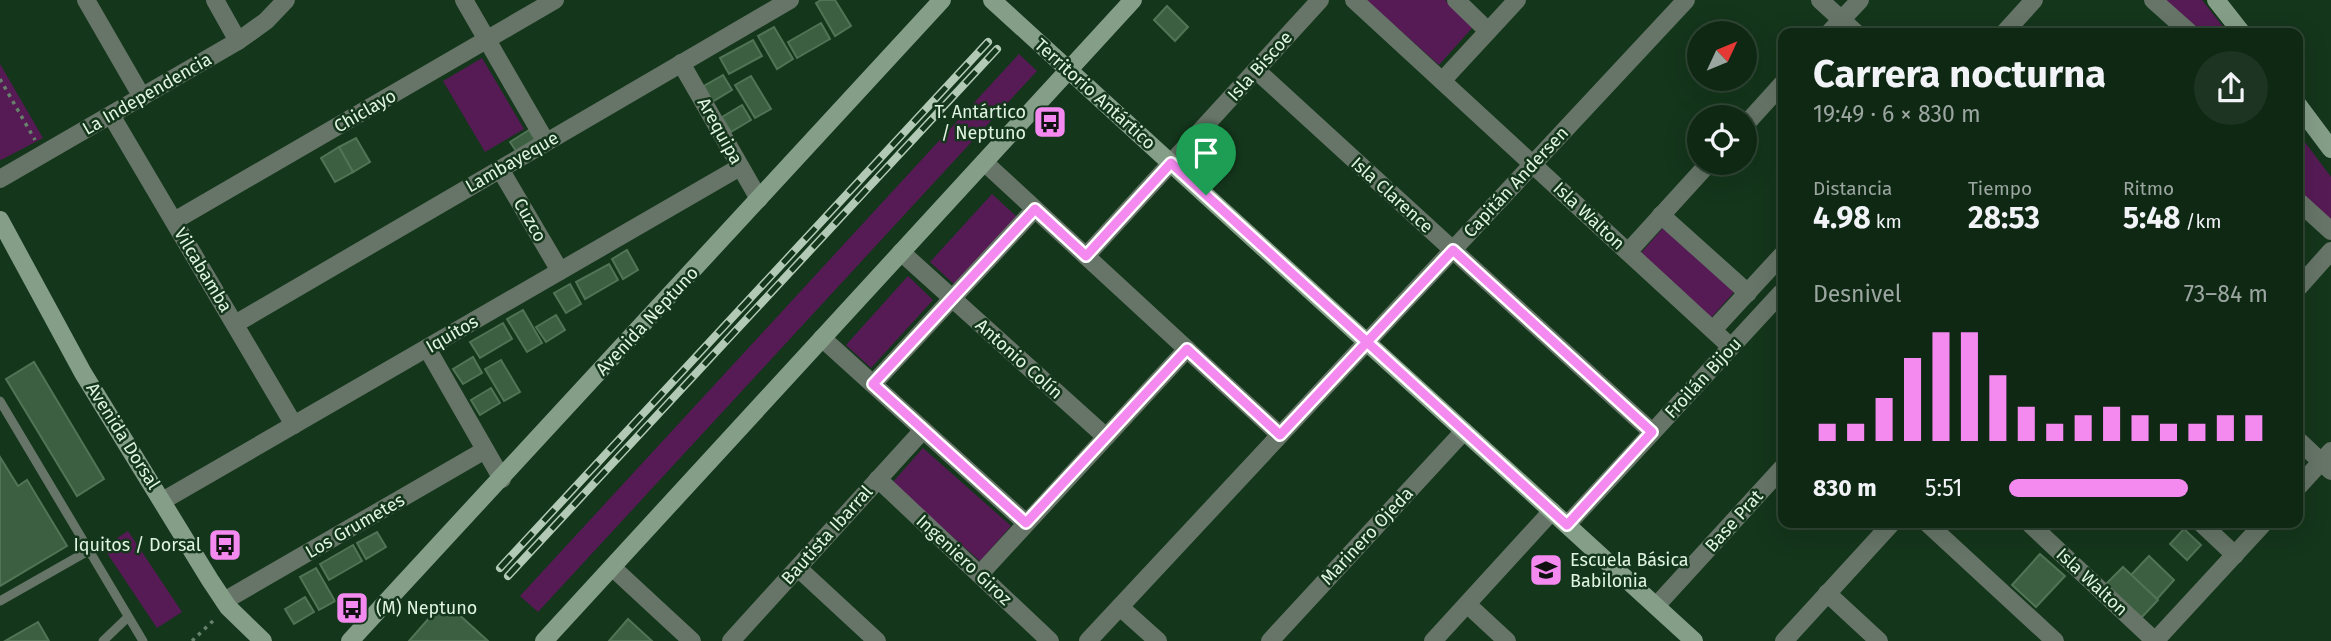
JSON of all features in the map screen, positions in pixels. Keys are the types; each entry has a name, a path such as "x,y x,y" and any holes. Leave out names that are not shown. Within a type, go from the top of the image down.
{"main road":[{"name":"Avenida Neptuno","path":"350,641 942,0"},
{"name":"Territorio Antártico","path":"992,0 1694,641"},
{"path":"544,641 1133,0"},
{"path":"2216,0 2238,28"},
{"path":"2303,112 2331,149"},
{"name":"Avenida Dorsal","path":"0,220 83,373 226,604 263,641"}],"street":[{"path":"86,0 142,97"},
{"path":"215,0 238,41"},
{"name":"La Independencia","path":"0,179 238,41 267,21 286,0"},
{"path":"464,0 546,142"},
{"name":"Chiclayo","path":"174,221 555,0"},
{"name":"Lambayeque","path":"235,324 790,0"},
{"name":"Isla Biscoe","path":"1086,256 1320,0"},
{"name":"Isla Walton","path":"1354,0 1731,347"},
{"path":"1455,0 1488,31"},
{"path":"1442,81 1517,0"},
{"name":"Capitán Andersen","path":"1088,641 1686,0"},
{"path":"1820,0 1836,27 1860,0"},
{"path":"2009,28 2034,0"},
{"path":"2153,0 2180,28"},
{"name":"Arequipa","path":"681,63 758,200"},
{"name":"Isla Clarence","path":"1256,70 1652,432"},
{"path":"1757,112 1778,89"},
{"name":"Vilcabamba","path":"111,115 294,425"},
{"path":"984,162 1280,435"},
{"name":"Iquitos","path":"164,500 740,167"},
{"name":"Cuzco","path":"500,169 560,271"},
{"path":"1628,251 1699,175"},
{"path":"2303,206 2331,231"},
{"path":"873,384 1035,209"},
{"path":"1661,215 1748,293"},
{"path":"2303,282 2331,251"},
{"name":"Antonio Colín","path":"901,252 1106,437"},
{"name":"Froilán Bijou","path":"1713,330 1778,260"},
{"path":"1763,276 1778,290"},
{"name":"Froilán Bijou","path":"1567,525 1778,298"},
{"path":"822,338 1026,523"},
{"path":"427,348 502,479"},
{"path":"979,574 1187,349"},
{"name":"Bautista Ibarral","path":"732,641 923,430"},
{"name":"Marinero Ojeda","path":"1270,641 1464,431"},
{"path":"2303,444 2328,461 2303,483"},
{"name":"Los Grumetes","path":"226,604 485,450"},
{"name":"Base Prat","path":"1656,606 1778,472"},
{"name":"Ingeniero Giroz","path":"878,479 1050,641"},
{"path":"1433,641 1552,511"},
{"path":"1784,641 1887,528"},
{"path":"1932,528 2055,641"},
{"name":"Isla Walton","path":"2034,528 2155,641"},
{"path":"2206,528 2235,555"},
{"path":"2155,641 2259,528"},
{"path":"612,567 692,641"},
{"path":"798,568 877,641"},
{"path":"1827,593 1879,641"},
{"path":"1467,604 1507,641"},
{"path":"1121,607 1158,641"}],"lane":[{"path":"0,401 143,641"},
{"path":"0,601 88,551"},
{"path":"103,641 127,618"}],"path":[{"path":"0,79 43,155"},
{"path":"192,641 226,604"}],"shaded area":[{"path":"1366,0 1445,0 1473,27 1439,65"},
{"path":"2162,0 2202,0 2224,28 2192,28"},
{"path":"1019,54 1037,71 538,612 520,596"},
{"path":"482,58 524,129 485,152 443,81"},
{"path":"0,64 43,138 1,160 0,159"},
{"path":"2303,140 2331,177 2331,222 2303,196"},
{"path":"992,194 1017,217 955,285 930,262"},
{"path":"1663,228 1734,292 1711,318 1640,254"},
{"path":"908,276 933,300 871,368 846,345"},
{"path":"923,448 1011,526 980,561 892,483"},
{"path":"128,531 182,612 157,628 103,547"}],"building":[{"path":"821,0 835,0 851,26 835,36 816,3"},
{"path":"1167,6 1188,27 1175,41 1154,20"},
{"path":"821,23 830,39 797,58 788,42"},
{"path":"774,27 793,59 777,69 758,36"},
{"path":"753,40 762,56 729,74 720,58"},
{"path":"723,75 732,90 712,102 704,86"},
{"path":"751,76 771,109 755,118 735,85"},
{"path":"742,105 751,120 731,132 722,117"},
{"path":"529,130 535,139 516,151 510,142"},
{"path":"356,138 370,162 353,172 339,147"},
{"path":"339,147 353,172 335,182 321,158"},
{"path":"627,250 638,270 623,279 612,259"},
{"path":"609,264 618,280 585,299 576,282"},
{"path":"570,284 581,304 566,313 554,293"},
{"path":"523,310 542,343 527,352 507,319"},
{"path":"556,315 565,330 546,342 536,327"},
{"path":"503,323 512,339 480,358 470,342"},
{"path":"473,357 482,373 463,384 453,369"},
{"path":"501,360 520,392 504,401 485,369"},
{"path":"34,362 104,479 77,496 6,379"},
{"path":"491,388 500,403 480,415 471,400"},
{"path":"0,457 18,486 27,480 67,546 0,586"},
{"path":"2184,529 2201,545 2187,560 2170,544"},
{"path":"377,532 386,547 366,559 357,543"},
{"path":"353,545 362,561 329,580 320,564"},
{"path":"2040,554 2065,576 2036,607 2012,585"},
{"path":"2149,556 2174,580 2157,599 2131,575"},
{"path":"2123,567 2158,600 2141,618 2106,584"},
{"path":"316,568 335,601 319,610 300,577"},
{"path":"305,597 314,612 294,624 285,609"},
{"path":"444,601 488,641 409,641"},
{"path":"628,619 652,641 609,641"},
{"path":"38,622 49,641 5,641"}],"railway":[{"path":"500,568 988,42"},
{"path":"508,576 997,49"}],"place":[{"name":"T. Antártico / Neptuno","path":"1050,122"},
{"name":"Iquitos / Dorsal","path":"225,545"},
{"name":"Escuela Básica Babilonia","path":"1546,570"},
{"name":"(M) Neptuno","path":"352,608"}],"route":[{"path":"1206,195 1171,163 1086,256 1035,209 873,384 1026,523 1187,349 1280,435 1367,342 1567,525 1652,432 1453,250 1367,342 1206,195"}]}
